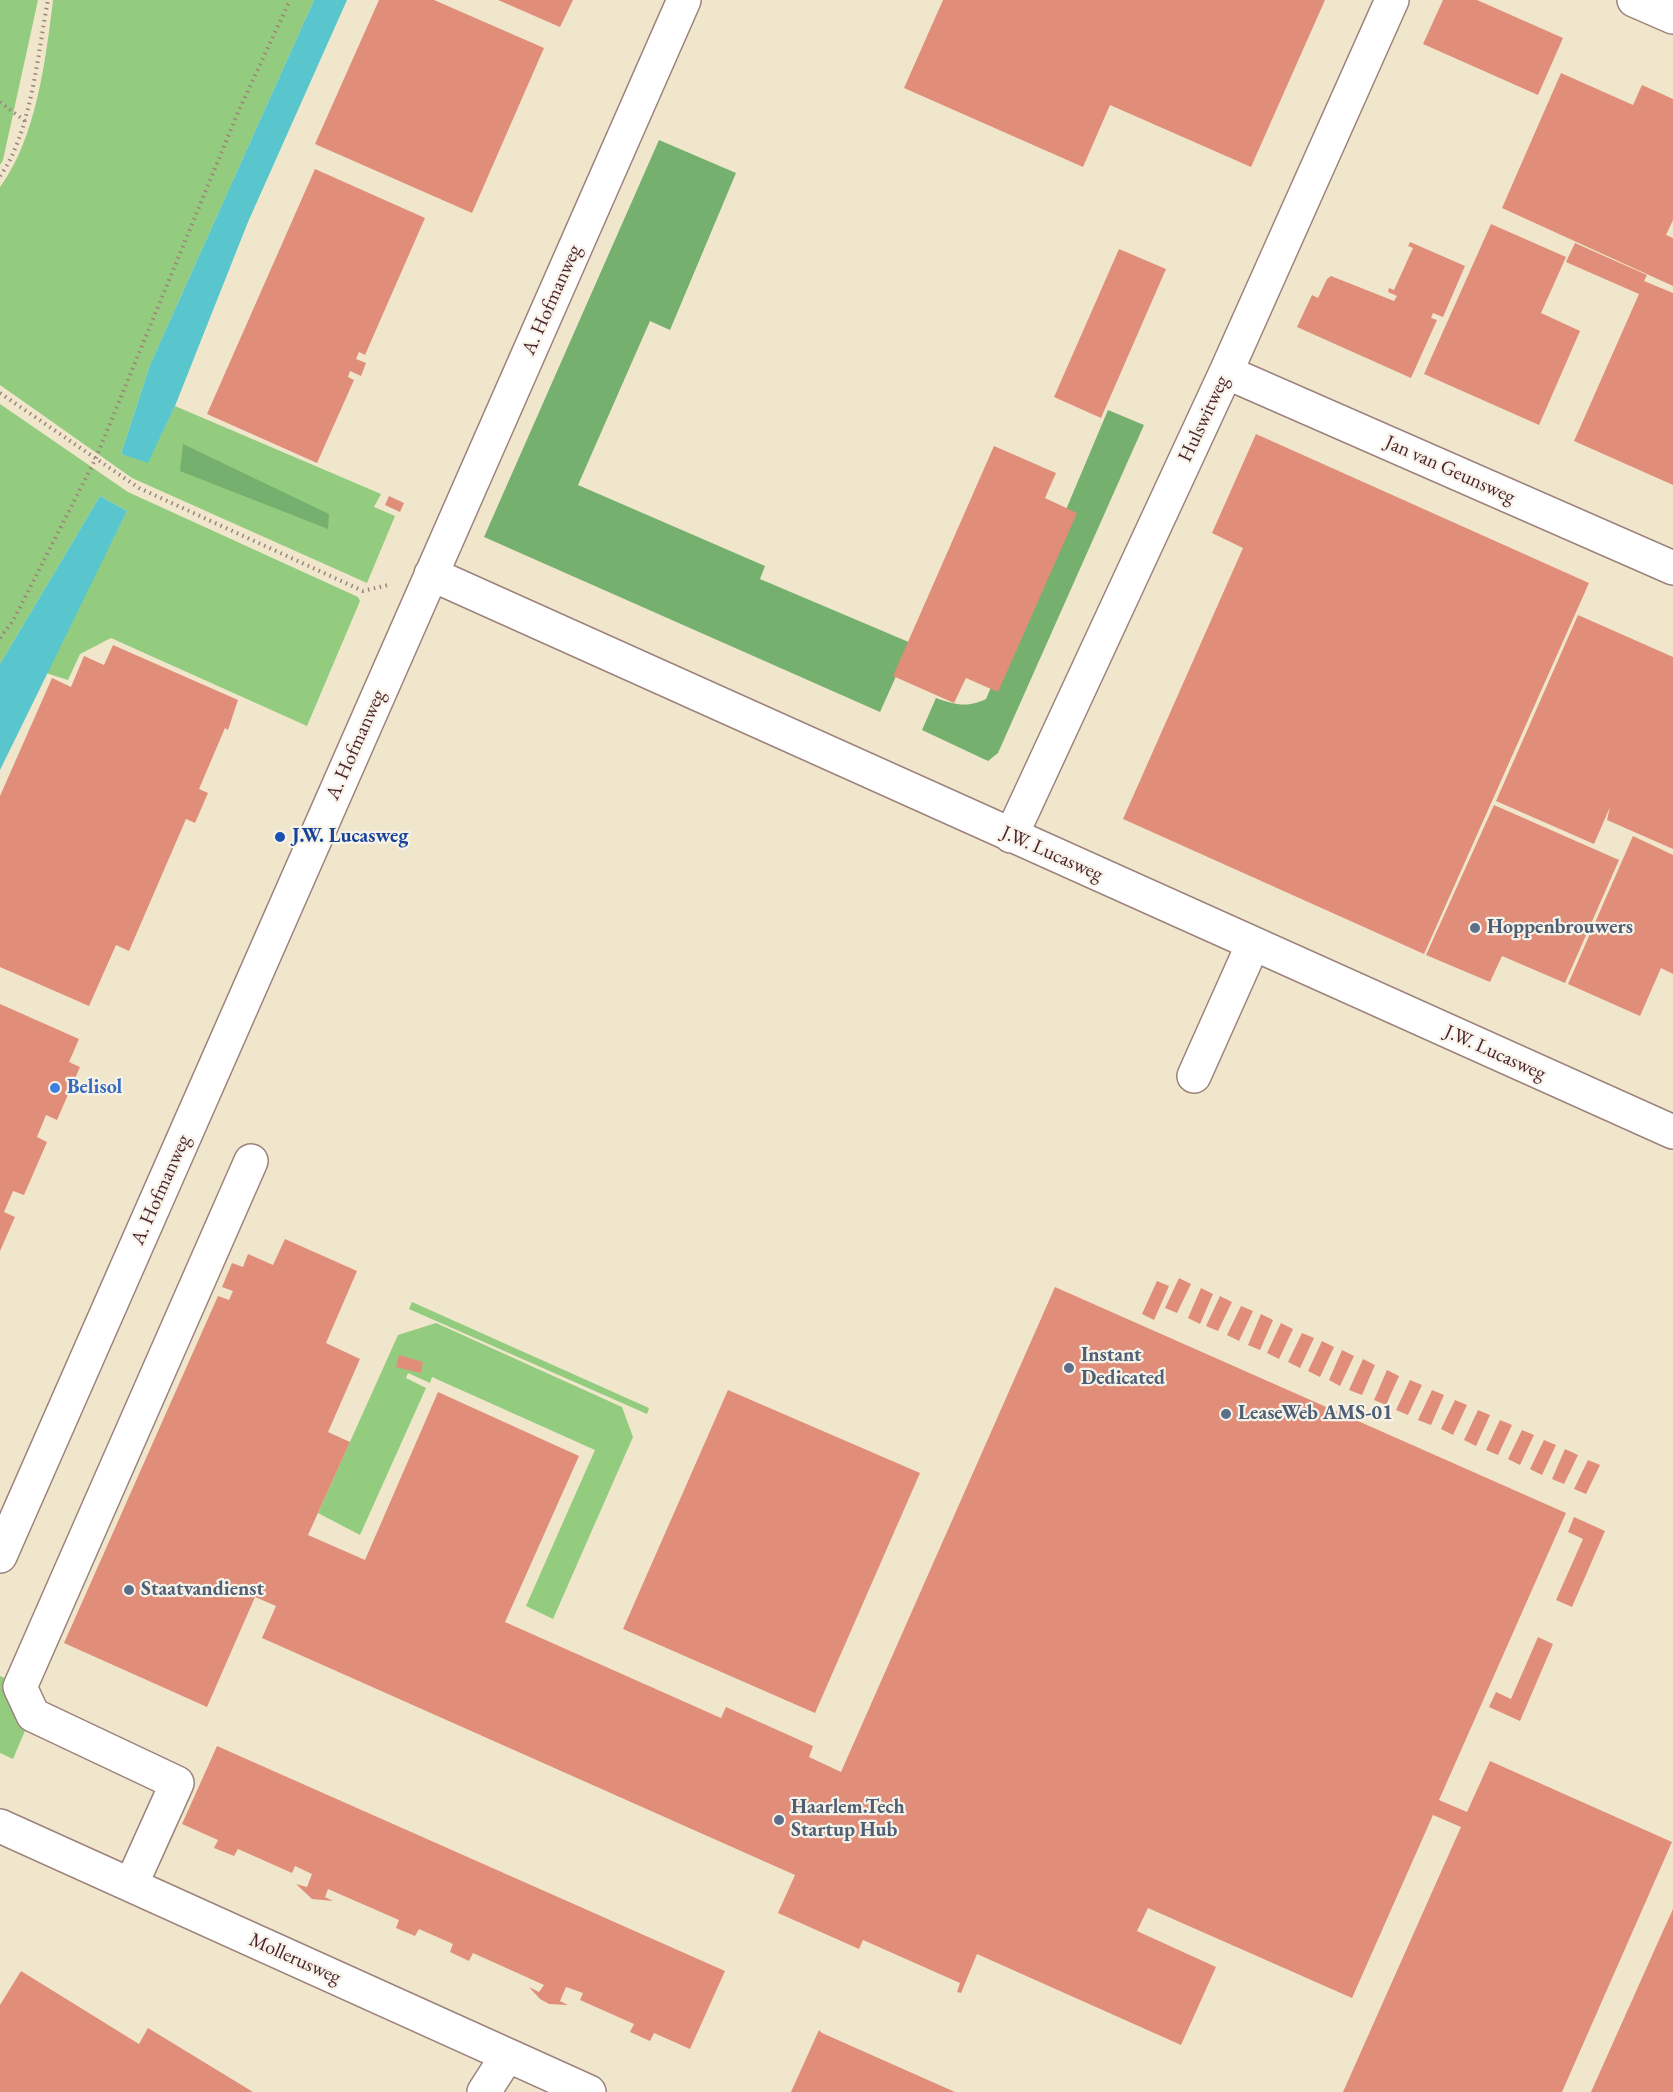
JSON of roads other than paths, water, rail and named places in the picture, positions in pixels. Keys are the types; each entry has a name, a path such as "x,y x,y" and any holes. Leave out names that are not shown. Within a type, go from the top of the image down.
{"street":[{"name":"A. Hofmanweg","path":"0,1556 684,0"},
{"name":"Hulswitweg","path":"1011,836 1226,372 1392,0"},
{"path":"1634,0 1673,17"},
{"name":"Jan van Geunsweg","path":"1226,372 1673,568"},
{"name":"J.W. Lucasweg","path":"431,574 1673,1132"},
{"path":"1194,1076 1253,944"},
{"path":"131,1885 177,1783 33,1715 20,1687 251,1161"},
{"name":"Mollerusweg","path":"0,1826 589,2092"},
{"path":"484,2092 507,2056"}],"water":[{"path":"314,0 347,0 248,222 175,406 148,463 121,454 150,365"},
{"path":"100,496 127,511 0,770 0,664"}],"place":[{"name":"J.W. Lucasweg","path":"280,837"},
{"name":"Hoppenbrouwers","path":"1475,928"},
{"name":"Belisol","path":"55,1088"},
{"name":"Instant Dedicated","path":"1069,1368"},
{"name":"LeaseWeb AMS-01","path":"1226,1414"},
{"name":"Staatvandienst","path":"129,1590"},
{"name":"Haarlem.Tech Startup Hub","path":"779,1820"}]}
